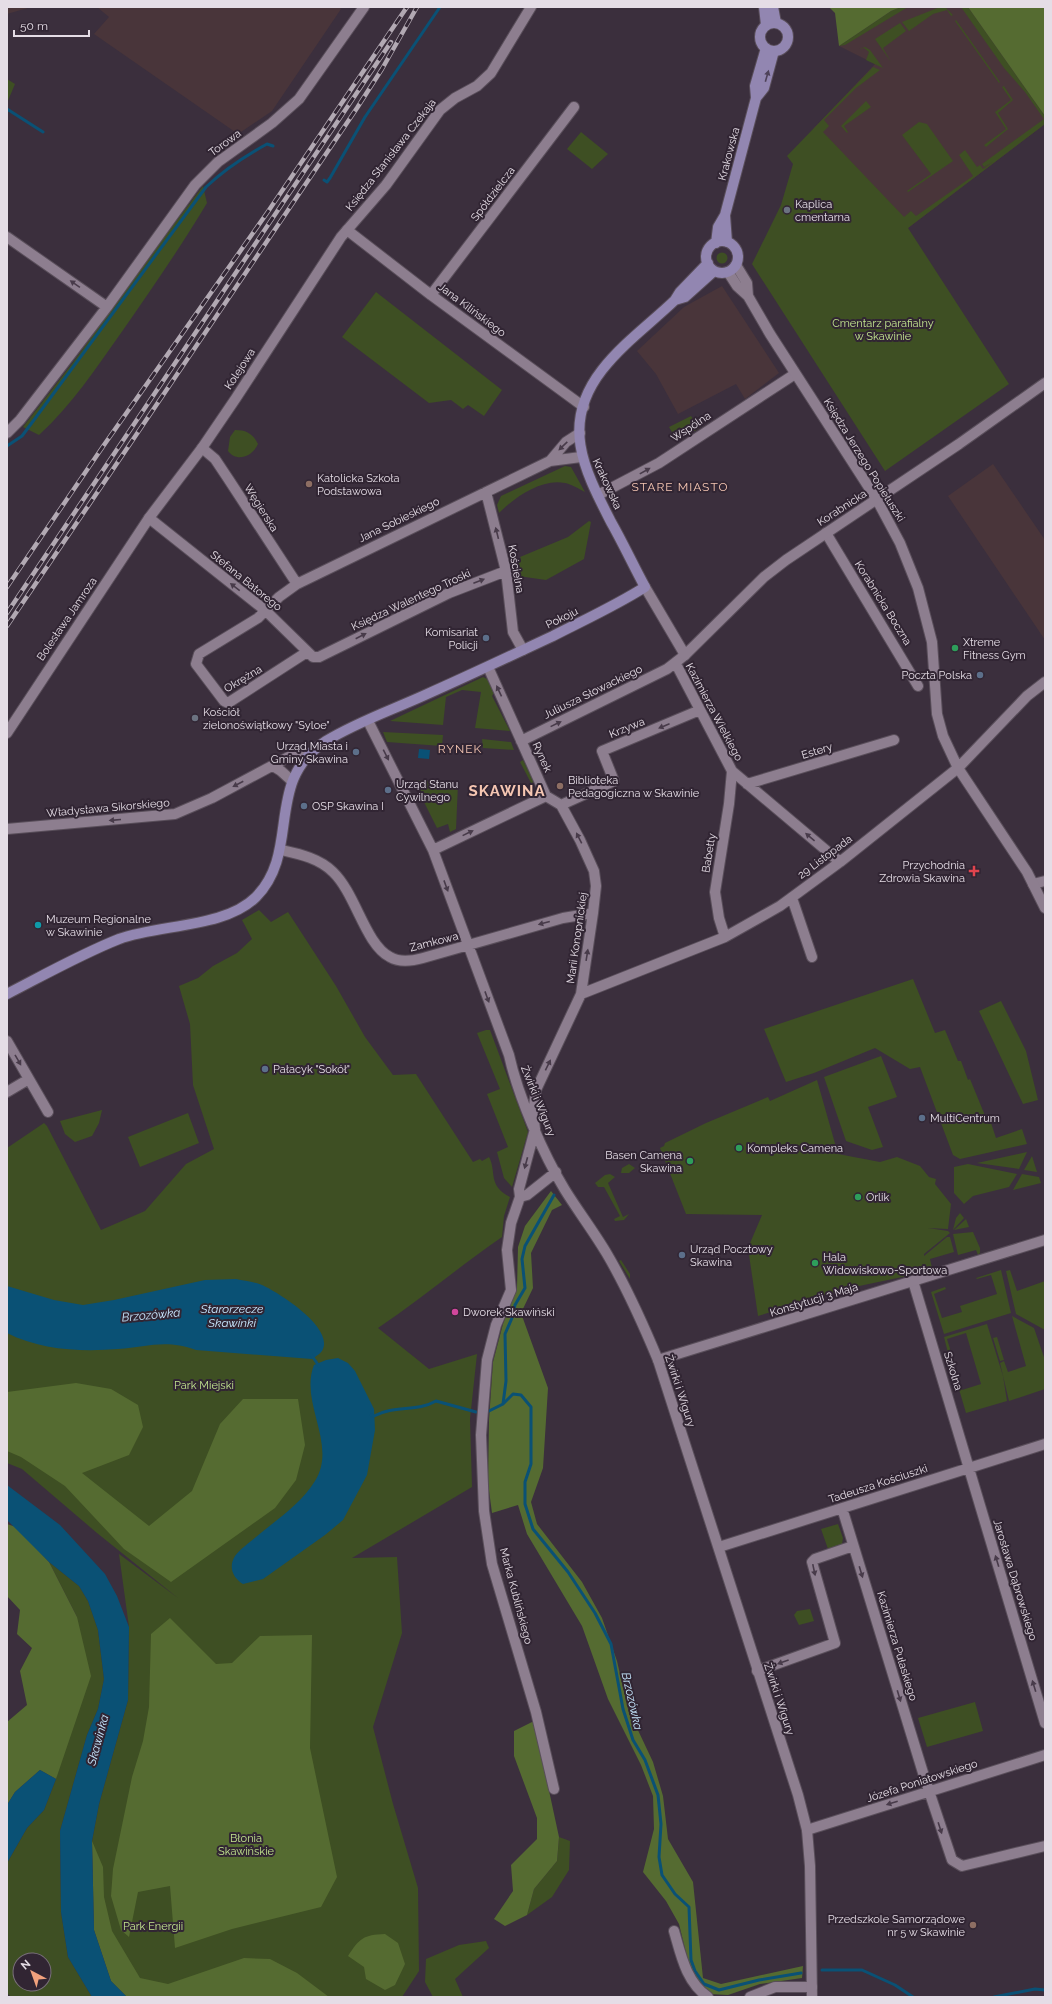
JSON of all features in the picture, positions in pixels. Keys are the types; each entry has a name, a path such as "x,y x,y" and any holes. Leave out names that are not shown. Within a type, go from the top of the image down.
{"main road":[{"path":"764,7 771,24 786,29 788,39 784,47 770,49 760,36 771,24 773,7"},
{"name":"Krakowska","path":"727,242 726,215 756,98 764,88 770,49"},
{"name":"Krakowska","path":"716,243 718,227 726,215"},
{"path":"727,242 731,244 737,252 732,269 718,273 711,267 707,254 716,243 727,242"},
{"name":"Krakowska","path":"645,587 587,473 582,456 580,433 584,407 593,384 608,363 675,300 680,292 711,267"},
{"name":"Pokoju","path":"488,667 620,602 645,587"},
{"path":"7,994 90,952 120,939 235,912 252,901 263,889 272,875 281,850 286,799 292,781 301,765 311,753 334,737 488,667"}],"street":[{"name":"Torowa","path":"7,433 20,420 106,307 195,185 227,154 272,123 299,99 364,7"},
{"name":"Księdza Stanisława Czekaja","path":"347,230 382,190 440,110 455,98 477,86 491,73 532,7"},
{"name":"Spółdzielcza","path":"431,295 574,107"},
{"name":"Jana Kilińskiego","path":"347,230 431,295 568,397 584,407"},
{"name":"Kolejowa","path":"148,518 202,448 347,230"},
{"path":"7,236 106,307"},
{"name":"Księdza Jerzego Popiełuszki","path":"732,269 747,283 748,296 795,374 877,500 900,543 918,588 932,642 937,714 943,736 958,768 1033,884 1045,908"},
{"name":"Wspólna","path":"598,496 659,463 795,374"},
{"name":"Korabnicka","path":"685,655 764,577 1045,383"},
{"name":"Jana Sobieskiego","path":"550,461 566,442 580,433"},
{"name":"Węgierska","path":"202,448 215,459 226,474 297,584"},
{"name":"Jana Sobieskiego","path":"266,611 279,596 297,584 550,461 582,456"},
{"name":"Kościelna","path":"486,492 506,571 513,632 522,650"},
{"name":"Stefana Batorego","path":"148,518 266,611 307,652"},
{"name":"Bolesława Jamroza","path":"7,732 148,518"},
{"name":"Korabnicka Boczna","path":"826,533 918,686"},
{"name":"Księdza Walentego Troski","path":"307,652 313,657 319,657 449,593 506,571"},
{"name":"Kazimierza Wielkiego","path":"645,587 685,655 676,664 732,771 840,862"},
{"name":"Okrężna","path":"266,611 209,647 199,654 197,658 196,664 224,701 228,703 234,700 307,652"},
{"name":"Juliusza Słowackiego","path":"521,741 676,664"},
{"name":"Rynek","path":"488,667 546,796"},
{"name":"29 Listopada","path":"582,994 724,937 792,898 840,862 958,768 1027,696 1045,682"},
{"name":"Krzywa","path":"561,805 614,781 602,751 700,710"},
{"path":"366,722 433,850 546,796 561,805"},
{"name":"Estery","path":"747,784 894,740"},
{"name":"Władysława Sikorskiego","path":"7,829 175,814 207,800 296,753 311,753"},
{"path":"273,766 292,781"},
{"name":"Babetty","path":"724,937 715,892 732,771"},
{"name":"Marii Konopnickiej","path":"536,1129 533,1114 536,1090 582,994 596,881 594,871 580,840 561,805"},
{"name":"Zamkowa","path":"281,850 300,854 332,871 350,894 374,941 390,958 398,960 413,960 468,946 547,922 593,913"},
{"name":"Żwirki i Wigury","path":"433,850 509,1055 518,1085 536,1129 556,1172 618,1274 640,1316 658,1360 719,1547 762,1669 807,1830 810,1866 812,1992"},
{"path":"1033,884 1045,880"},
{"path":"792,898 812,956"},
{"path":"7,1041 48,1112"},
{"path":"7,1092 29,1079"},
{"path":"518,1085 529,1090 536,1090"},
{"name":"Marka Kublińskiego","path":"536,1129 519,1189 520,1197 511,1223 507,1250 511,1290 496,1325 487,1360 481,1435 484,1511 492,1564 536,1712 554,1789"},
{"path":"520,1197 526,1195 556,1172"},
{"name":"Konstytucji 3 Maja","path":"658,1360 1045,1240"},
{"name":"Szkolna","path":"913,1282 969,1467"},
{"name":"Tadeusza Kościuszki","path":"719,1547 1045,1444"},
{"name":"Jarosława Dąbrowskiego","path":"969,1467 1045,1723"},
{"name":"Kazimierza Pułaskiego","path":"842,1508 929,1791 952,1860 962,1866 1045,1846"},
{"path":"762,1669 835,1642 812,1562 815,1559 853,1546"},
{"name":"Józefa Poniatowskiego","path":"807,1830 1045,1754"},
{"path":"674,1931 685,1968 697,1988 708,1997"},
{"path":"750,1997 775,1987 812,1992"}],"shaded area":[{"path":"7,7 31,7 7,14"},
{"path":"97,7 339,7 341,9 272,111 238,134 94,34 109,17"},
{"path":"901,7 968,7 1045,116 1045,124 908,228 814,128 875,64 839,46"},
{"path":"722,286 779,373 745,399 736,384 678,414 656,374 637,351 684,307"},
{"path":"993,464 1045,540 1045,640 948,496"}],"green space":[{"path":"829,7 901,7 891,11 839,46 835,13"},
{"path":"901,7 908,7 845,45 839,46 891,11"},
{"path":"940,7 946,8 953,15 951,16 947,10 933,14 909,31 902,22"},
{"name":"Cmentarz parafialny w Skawinie","path":"961,7 968,7 1045,116 1045,124 908,228 1009,384 885,471 752,264 781,205 793,164 787,156 873,67 880,70 856,88 824,120 829,126 823,132 904,217 911,211 916,216 973,176 959,155 965,150 977,167 980,165 983,169 993,162 984,167 982,164 1044,119 1025,92 1004,68"},
{"path":"968,7 1045,7 1045,116"},
{"path":"956,20 1000,82 999,83 955,21"},
{"path":"900,23 906,31 883,48 891,62 875,39"},
{"path":"865,47 870,50 883,68 866,60 869,52 864,48 859,49"},
{"path":"7,79 15,84 7,103"},
{"path":"1004,86 1013,100 998,113 1008,129 986,147 984,145 1006,129 995,112 1011,100 1002,87"},
{"path":"866,101 871,107 844,126 848,132 847,133 841,126"},
{"path":"919,122 927,124 953,161 908,192 907,191 931,174 902,135"},
{"path":"581,132 608,154 592,169 567,149"},
{"path":"203,186 207,203 154,285 83,386 39,435 23,427 74,361"},
{"path":"722,252 726,254 728,258 726,262 722,264 718,262 716,258 718,254"},
{"path":"376,292 502,390 484,416 468,405 463,409 451,400 429,403 342,337"},
{"path":"691,416 699,428 695,431 681,428 672,432 669,427"},
{"path":"235,430 249,433 258,444 249,455 236,457 228,451 230,437"},
{"path":"565,466 571,467 585,492 565,483 547,483 521,495 499,513 497,505 501,496"},
{"path":"589,521 591,522 584,559 546,580 518,576 514,562 521,559 520,557 568,537"},
{"path":"483,677 487,679 494,693 492,696 510,731 475,728 481,692 462,690 446,697 443,725 390,721"},
{"path":"383,732 443,735 442,746 387,742"},
{"path":"482,739 511,742 514,750 483,748"},
{"path":"523,760 534,782 531,783 520,762"},
{"path":"413,780 458,784 456,829 450,832 448,824 437,828"},
{"name":"Park Miejski","path":"259,910 271,922 288,912 336,986 365,1037 393,1075 416,1074 473,1162 480,1159 482,1161 489,1157 495,1183 498,1188 510,1197 504,1216 502,1237 378,1328 429,1369 477,1354 470,1419 472,1487 352,1558 397,1557 402,1633 373,1727 393,1804 418,1888 419,1971 402,1997 127,1997 111,1981 92,1841 99,1804 128,1700 129,1627 119,1554 178,1598 97,1533 22,1469 7,1463 7,1148 44,1123 47,1126 101,1230 145,1211 186,1164 214,1149 193,1085 190,1024 179,986 198,978 213,966 237,953 252,939 242,920"},
{"path":"913,979 935,1033 945,1030 958,1061 961,1061 968,1080 970,1079 986,1118 989,1117 996,1138 1022,1129 1027,1144 960,1159 953,1155 920,1067 910,1069 875,1048 814,1073 786,1082 764,1029"},
{"path":"1001,1001 1026,1051 1038,1100 1023,1104 979,1011"},
{"path":"490,1030 528,1132 512,1187 504,1178 497,1152 508,1147 487,1094 500,1089 477,1033"},
{"path":"881,1056 897,1097 868,1107 883,1147 872,1150 846,1141 824,1077"},
{"path":"817,1080 838,1154 880,1162 897,1157 920,1166 929,1177 936,1179 935,1184 951,1204 948,1229 928,1228 948,1231 950,1233 924,1254 924,1256 947,1237 950,1237 954,1252 930,1259 932,1268 921,1273 845,1289 758,1316 748,1248 762,1215 686,1214 660,1148 664,1146 665,1143 706,1123 768,1097 770,1101"},
{"path":"102,1110 99,1123 92,1136 75,1142 65,1134 60,1121"},
{"path":"188,1113 199,1143 140,1167 128,1137"},
{"path":"1027,1152 1019,1169 977,1163"},
{"path":"1032,1156 1037,1172 1024,1170"},
{"path":"629,1164 635,1168 629,1173 621,1173 622,1168"},
{"path":"968,1164 1017,1174 1009,1187 973,1196 964,1204 954,1193 954,1167"},
{"path":"610,1174 615,1177 608,1183 623,1217 629,1214 624,1220 615,1221 614,1219 620,1216 604,1187 598,1187 595,1183 605,1175"},
{"path":"1022,1174 1039,1177 1041,1183 1013,1190"},
{"path":"551,1191 562,1205 552,1210 531,1253 533,1288 521,1313 548,1388 543,1468 531,1502 537,1524 582,1582 602,1618 617,1661 628,1709 653,1762 663,1796 668,1839 693,1882 703,1978 721,1984 803,1966 802,1978 760,1984 728,1995 709,1994 693,1981 679,1924 666,1901 643,1872 654,1829 653,1796 641,1765 608,1699 582,1626 527,1534 518,1505 492,1513 488,1483 489,1420 493,1362 503,1324 517,1288 518,1247 525,1226"},
{"path":"960,1213 964,1218 953,1230 956,1218"},
{"path":"966,1219 969,1227 954,1230"},
{"path":"973,1232 980,1248 980,1253 978,1255 976,1250 958,1255 953,1234"},
{"path":"621,1260 630,1274 630,1279 619,1261"},
{"path":"1001,1270 1011,1313 944,1334 931,1292 945,1287 946,1289 934,1294 942,1318 962,1312 960,1306 997,1294 991,1275 976,1278"},
{"path":"1010,1270 1017,1291 1045,1281 1045,1330 1016,1314 1006,1271"},
{"path":"1012,1316 1034,1328 1045,1360 1045,1389 1009,1401 1000,1363 1004,1361 1008,1372 1026,1366"},
{"path":"987,1324 1003,1376 1007,1401 966,1413 956,1379 958,1379 962,1390 981,1384 966,1333 947,1339 951,1352 948,1353 944,1337"},
{"path":"997,1337 1004,1360 1000,1361 993,1338"},
{"path":"951,1353 958,1377 955,1377 948,1354"},
{"path":"76,1383 111,1389 138,1405 143,1427 129,1455 82,1473 149,1526 192,1491 220,1424 243,1399 298,1399 305,1445 296,1480 275,1508 171,1582 124,1549 65,1486 21,1457 7,1451 7,1392"},
{"path":"7,1524 16,1527 49,1562 77,1617 91,1676 56,1779 40,1770 15,1792 7,1805 7,1722 27,1705 20,1671 32,1648 17,1634 20,1610 7,1596"},
{"path":"838,1524 843,1538 842,1544 828,1549 821,1529"},
{"path":"49,1562 79,1586 88,1601 98,1630 104,1679 98,1709 87,1735 60,1831 61,1912 68,1957 92,1997 11,1997 7,1993 7,1863 27,1828 44,1810 56,1779 77,1617"},
{"path":"810,1609 814,1621 799,1625 794,1615 797,1611"},
{"name":"Błonia Skawińskie","path":"170,1618 216,1664 232,1663 260,1636 312,1635 310,1748 337,1877 321,1907 232,1929 175,1948 170,1886 138,1892 129,1937 121,1930 111,1896 113,1869 132,1777 143,1741 149,1707 151,1634"},
{"path":"975,1702 983,1731 927,1747 918,1718"},
{"path":"534,1721 559,1837 557,1861 534,1889 527,1915 505,1926 494,1919 513,1891 511,1865 537,1839 537,1818 514,1756 514,1731"},
{"path":"559,1837 570,1841 569,1870 552,1897 527,1915 534,1889 557,1861"},
{"path":"92,1841 103,1867 104,1897 112,1931 140,1978 168,1984 244,1958 270,1959 297,1973 329,1997 127,1997 111,1981 94,1930"},
{"path":"385,1934 398,1943 405,1964 395,1985 385,1990 366,1979 364,1967 348,1956 359,1941 372,1935"},
{"path":"486,1941 489,1948 455,1979 463,1997 433,1997 425,1982 426,1959 459,1945"}],"water":[{"path":"419,749 430,750 429,759 418,758"},
{"name":"Starorzecze Skawinki","path":"236,1279 266,1287 283,1297 304,1313 320,1331 324,1340 323,1349 321,1352 312,1359 196,1350 166,1344 104,1350 75,1350 33,1343 7,1333 7,1286 54,1300 83,1305 114,1300 205,1280"},
{"path":"338,1358 348,1363 355,1371 374,1409 375,1430 367,1475 343,1520 325,1535 263,1579 243,1584 239,1582 233,1572 232,1564 235,1556 242,1548 303,1497 315,1481 321,1467 321,1438 311,1394 311,1379 314,1365 326,1360"},
{"name":"Skawinka","path":"7,1485 60,1525 105,1574 117,1596 129,1627 128,1700 99,1804 92,1841 94,1930 111,1981 127,1997 92,1997 68,1957 61,1912 60,1831 87,1735 98,1709 104,1679 98,1630 88,1601 79,1586 49,1562 7,1520"},
{"path":"40,1770 56,1779 44,1810 27,1828 7,1863 7,1805 15,1792"}],"waterway":[{"path":"324,180 327,182 330,178 365,117 440,7"},
{"path":"7,109 43,132"},
{"path":"7,446 22,436 206,187 235,163 251,153 267,144 273,146"},
{"path":"503,1404 506,1381 505,1334 512,1318 515,1305 525,1288 522,1259 525,1246 554,1195"},
{"name":"Brzozówka","path":"312,1356 319,1366"},
{"name":"Brzozówka","path":"489,1411 503,1404 513,1394 521,1395 531,1407 531,1464 525,1482 525,1504 533,1529 568,1572 595,1613 611,1644 623,1709 633,1740 645,1760 658,1795 661,1824 659,1857 662,1875 675,1894 689,1907 691,1960 695,1971 704,1984 719,1990 759,1980 801,1973"},
{"name":"Brzozówka","path":"371,1415 374,1416 390,1411 421,1406 436,1401 476,1412"},
{"name":"Brzozówka","path":"822,1970 862,1970 895,1985 913,1997"},
{"name":"Brzozówka","path":"994,1997 1035,1989 1045,1990"}],"railway":[{"path":"7,587 104,445 267,213 407,7"},
{"path":"7,626 357,108 382,69 417,7"},
{"path":"7,613 391,42"}],"place":[{"name":"Kaplica cmentarna","path":"787,210"},
{"name":"Katolicka Szkoła Podstawowa","path":"309,484"},
{"name":"Komisariat Policji","path":"486,638"},
{"name":"Xtreme Fitness Gym","path":"955,648"},
{"name":"Poczta Polska","path":"980,675"},
{"name":"Kościół zielonoświątkowy \"Syloe\"","path":"195,718"},
{"name":"Urząd Miasta i Gminy Skawina","path":"356,752"},
{"name":"Biblioteka Pedagogiczna w Skawinie","path":"560,786"},
{"name":"Urząd Stanu Cywilnego","path":"388,790"},
{"name":"OSP Skawina I","path":"304,806"},
{"name":"Przychodnia Zdrowia Skawina","path":"974,871"},
{"name":"Muzeum Regionalne w Skawinie","path":"38,925"},
{"name":"Pałacyk \"Sokół\"","path":"265,1069"},
{"name":"MultiCentrum","path":"922,1118"},
{"name":"Kompleks Camena","path":"739,1148"},
{"name":"Basen Camena Skawina","path":"690,1161"},
{"name":"Orlik","path":"858,1197"},
{"name":"Urząd Pocztowy Skawina","path":"682,1255"},
{"name":"Hala Widowiskowo-Sportowa","path":"815,1263"},
{"name":"Dworek Skawiński","path":"455,1312"},
{"name":"Przedszkole Samorządowe nr 5 w Skawinie","path":"973,1925"}],"district":[{"name":"STARE MIASTO","path":"680,487"},
{"name":"RYNEK","path":"460,749"},
{"name":"SKAWINA","path":"507,791"}],"park label":[{"name":"Park Energii","path":"153,1926"}]}
